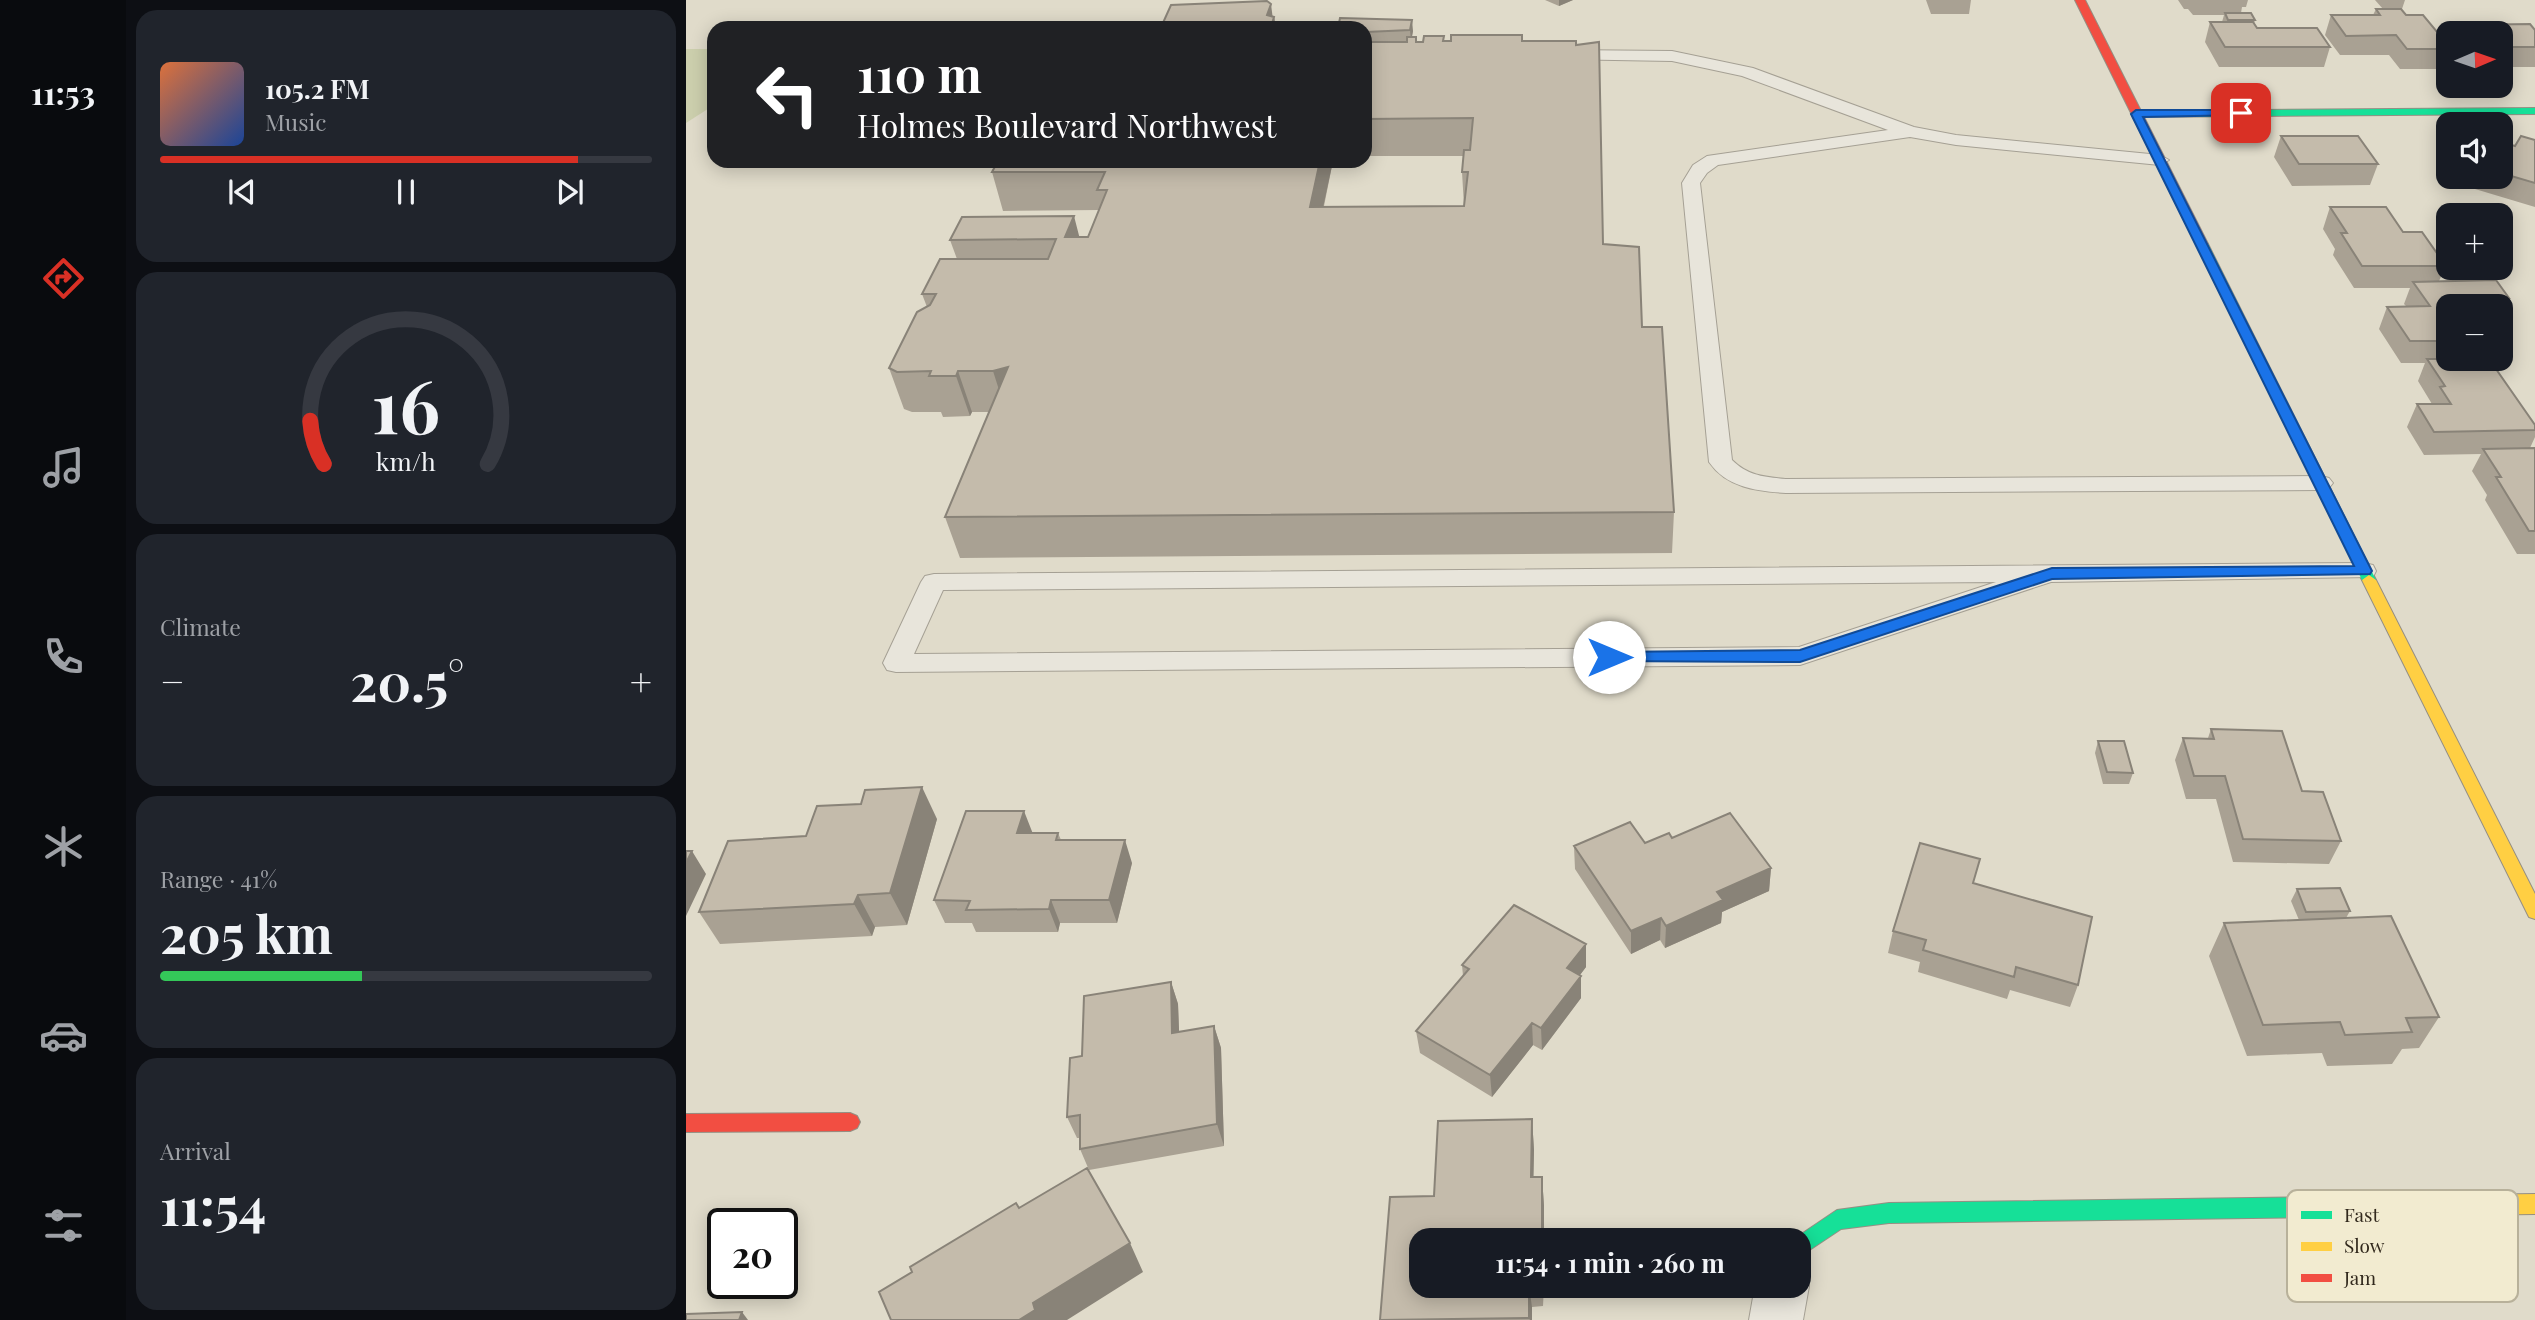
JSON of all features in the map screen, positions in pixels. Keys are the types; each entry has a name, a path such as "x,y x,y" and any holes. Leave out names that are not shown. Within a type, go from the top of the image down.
{"street":[{"path":"2080,0 2535,912"},
{"path":"2136,114 2535,111"},
{"path":"686,1123 850,1122"},
{"path":"1811,1238 1837,1220 1889,1213 2287,1207"},
{"path":"1776,1320 1780,1298"}],"lane":[{"path":"1542,55 1672,56 1747,72 1910,132 1956,140 2160,160"},
{"path":"1910,132 1713,160 1700,169 1691,183 1717,446 1721,462 1731,475 1749,484 1786,486 2321,483"},
{"path":"2052,573 1800,656 896,663 934,582 2052,573 2364,571"}],"green space":[{"path":"686,49 707,49 707,110 686,123"}],"building":[{"path":"1267,1 1271,4 1267,15 1274,17 1273,21 1164,21 1171,5"},
{"path":"2376,9 2401,9 2406,15 2423,15 2436,31 2436,49 2407,49 2396,35 2346,36 2331,15 2380,15"},
{"path":"2225,13 2251,13 2255,20 2228,20"},
{"path":"1340,18 1412,20 1410,30 1372,32 1372,21 1339,21"},
{"path":"2210,22 2253,22 2257,28 2317,28 2330,47 2225,47"},
{"path":"2513,24 2530,24 2535,30 2535,47 2513,47"},
{"path":"1451,35 1522,35 1522,41 1576,41 1576,45 1599,42 1603,244 1639,247 1642,327 1662,327 1674,512 945,517 1008,367 993,371 958,371 956,376 929,376 931,371 897,372 889,368 917,312 930,305 936,294 922,294 940,259 1048,259 1056,239 950,240 962,217 1074,216 1065,237 1088,237 1107,190 1097,190 1105,172 992,172 994,168 1318,168 1310,207 1464,206 1468,172 1462,172 1464,150 1470,150 1473,118 1372,119 1372,42 1407,42 1407,37 1416,37 1416,42 1423,42 1424,36 1444,36 1443,41 1451,41"},
{"path":"2281,136 2358,136 2378,164 2299,164"},
{"path":"2521,136 2535,140 2535,183 2513,177 2515,146"},
{"path":"2330,207 2386,207 2403,232 2422,232 2436,252 2436,266 2362,266 2341,233 2347,233"},
{"path":"2496,280 2506,294 2436,294 2436,341 2410,341 2387,307 2430,306 2413,282"},
{"path":"2427,359 2436,359 2436,371 2497,371 2535,425 2535,430 2434,432 2417,404 2451,404 2440,387 2445,386"},
{"path":"2535,448 2535,531 2529,531 2496,477 2501,477 2483,449"},
{"path":"2211,729 2282,731 2302,791 2323,792 2341,841 2243,839 2225,776 2194,776 2183,738 2214,739"},
{"path":"2098,741 2124,741 2133,773 2107,772"},
{"path":"922,787 890,893 858,895 854,904 699,912 728,841 806,836 817,806 861,804 865,790"},
{"path":"966,811 1024,811 1017,833 1058,833 1056,840 1125,840 1109,900 1051,900 1049,909 966,910 970,901 934,900"},
{"path":"1730,813 1771,868 1717,892 1723,900 1666,926 1661,918 1631,931 1574,846 1630,822 1645,843 1669,833 1672,838"},
{"path":"1920,843 1980,859 1973,883 2092,917 2078,985 2016,967 2014,977 1923,950 1926,940 1893,931"},
{"path":"686,851 692,851 686,863"},
{"path":"2340,888 2350,911 2306,912 2297,889"},
{"path":"1514,905 1586,944 1567,968 1581,976 1541,1028 1532,1023 1490,1075 1416,1031 1469,969 1462,965"},
{"path":"2391,916 2439,1017 2406,1018 2412,1032 2345,1035 2340,1022 2263,1025 2224,923"},
{"path":"1171,982 1172,1033 1214,1026 1217,1124 1080,1149 1080,1115 1067,1117 1070,1058 1082,1056 1084,996"},
{"path":"1532,1119 1531,1177 1542,1177 1542,1228 1409,1228 1409,1298 1529,1298 1529,1318 1380,1320 1390,1197 1434,1196 1438,1121"},
{"path":"1087,1168 1130,1243 1033,1303 1035,1310 1019,1320 891,1320 879,1292 912,1272 910,1267 1016,1203 1019,1208"},
{"path":"742,1312 739,1320 686,1320 686,1314"}],"traffic: fast":[{"path":"2136,114 2535,111"},
{"path":"2202,244 2369,580"},
{"path":"1811,1238 1837,1220 1889,1213 2287,1208"}],"traffic: slow":[{"path":"2369,580 2535,912"},
{"path":"2518,1204 2535,1204"}],"traffic: jam":[{"path":"2080,0 2202,244"},
{"path":"686,1123 850,1122"}],"route":[{"path":"1609,657 1800,656 2052,573 2364,571 2136,114 2241,113"}]}
